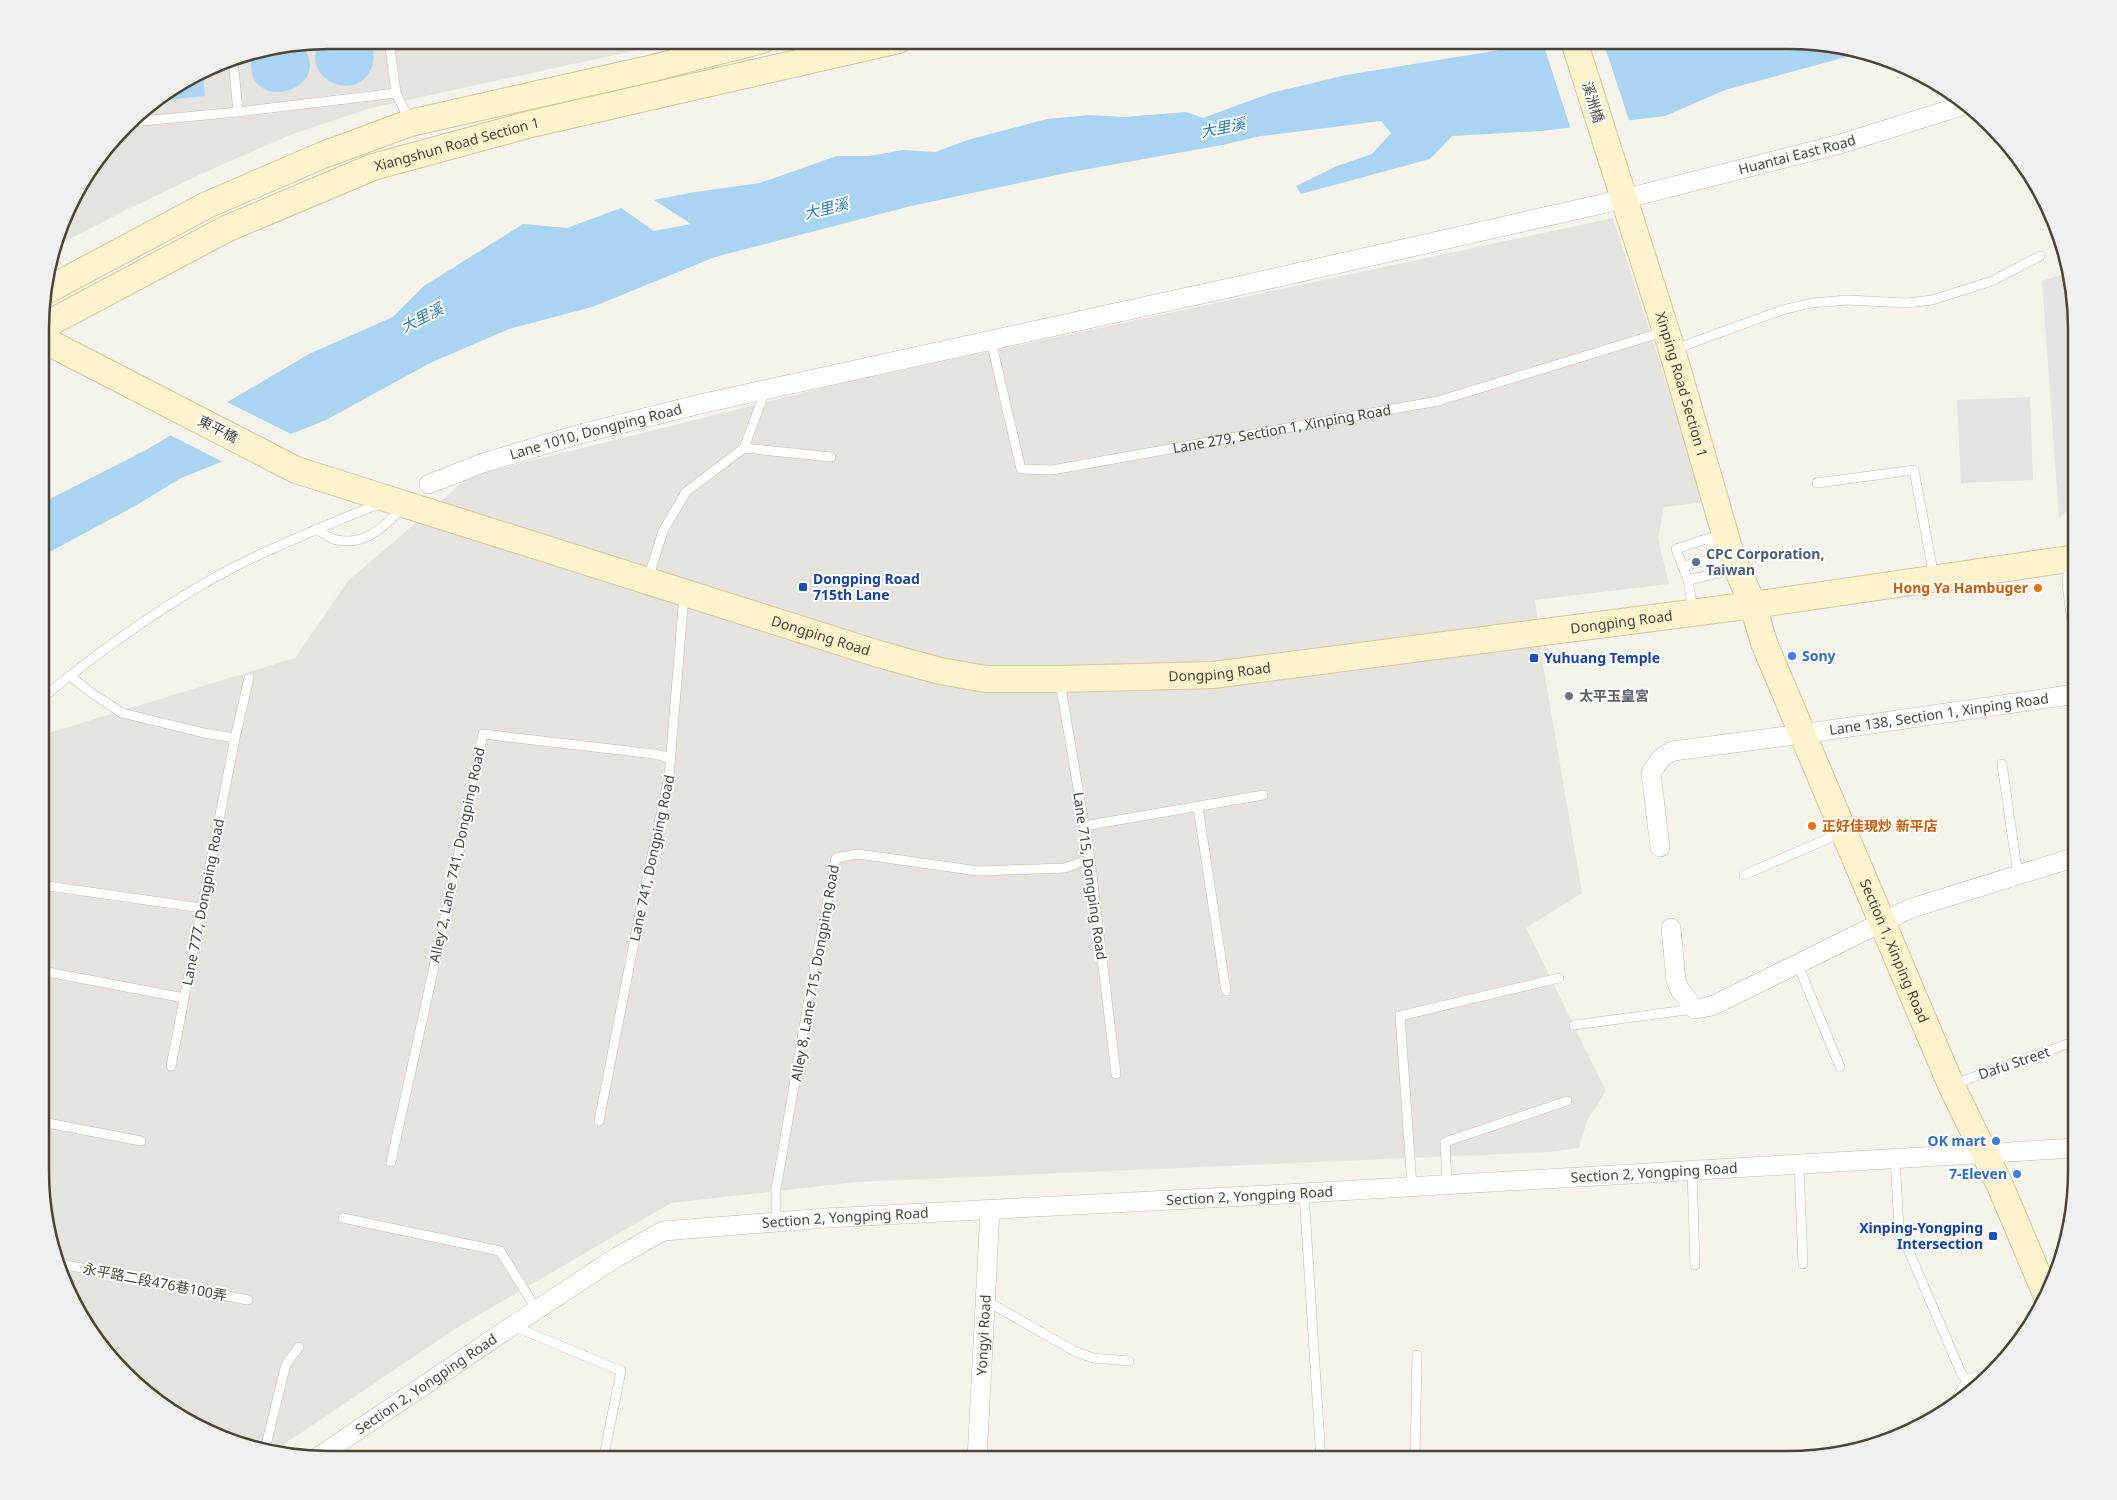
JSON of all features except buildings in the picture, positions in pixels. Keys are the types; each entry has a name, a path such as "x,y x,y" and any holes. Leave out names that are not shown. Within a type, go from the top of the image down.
{"street":[{"path":"52,288 207,205 323,154 410,123 649,69 727,49"},
{"name":"Xiangshun Road Section 1","path":"49,335 226,229 373,167 531,124 859,49"},
{"name":"溪洲橋","path":"1577,49 1612,164"},
{"name":"Huantai East Road","path":"991,340 1624,199 1840,144 1959,107"},
{"name":"Xinping Road Section 1","path":"1612,164 1669,340 1731,555 1753,605"},
{"name":"東平橋","path":"49,339 296,470 396,503"},
{"name":"Lane 1010, Dongping Road","path":"429,484 483,463 580,434 766,389 991,340"},
{"name":"Dongping Road","path":"396,503 648,580 882,655 940,671 986,679 1213,675 1753,605 2068,559"},
{"name":"Section 1, Xinping Road","path":"1753,605 1764,642 1951,1085 1999,1184 2043,1287"},
{"name":"Lane 138, Section 1, Xinping Road","path":"1660,847 1651,773 1661,758 1673,750 1802,734 2068,695"},
{"path":"1671,928 1676,981 1680,990 1695,1008 1712,1006 1726,1001 1909,909 2068,860"},
{"name":"Section 2, Yongping Road","path":"327,1451 512,1326 618,1257 663,1231 826,1218 1304,1193 2068,1149"},
{"name":"Yongyi Road","path":"977,1451 990,1210"}],"lane":[{"path":"390,49 396,92 410,123"},
{"path":"234,66 238,112"},
{"path":"141,121 238,112 396,92"},
{"path":"1669,340 1811,302 1848,300 1907,303 1932,300 1992,281 2040,256"},
{"name":"Lane 279, Section 1, Xinping Road","path":"991,340 1020,469 1052,470 1438,401 1669,340"},
{"path":"648,580 663,531 686,492 744,448 766,389"},
{"path":"744,448 831,457"},
{"path":"1817,483 1914,470 1934,579"},
{"path":"316,529 335,540 350,540 368,536 381,530 396,503"},
{"path":"49,692 150,617 234,567 316,529 396,503"},
{"path":"1688,580 1719,573 1709,538 1676,549 1688,580 1693,612"},
{"path":"1683,566 1715,558"},
{"name":"Lane 741, Dongping Road","path":"599,1122 642,902 670,777 684,592"},
{"path":"70,676 122,713 204,733 235,738"},
{"name":"Lane 777, Dongping Road","path":"171,1066 235,738 249,678"},
{"name":"Lane 715, Dongping Road","path":"1060,679 1090,859 1116,1074"},
{"name":"Alley 2, Lane 741, Dongping Road","path":"391,1162 483,734 654,754 671,758"},
{"path":"2002,764 2018,876"},
{"path":"1084,826 1263,795"},
{"path":"1198,807 1226,991"},
{"path":"1744,875 1843,831"},
{"name":"Alley 8, Lane 715, Dongping Road","path":"776,1223 776,1190 836,858 858,854 978,871 1065,868 1090,859"},
{"path":"49,886 202,908"},
{"path":"1798,965 1840,1067"},
{"path":"49,972 184,998"},
{"path":"1412,1186 1400,1016 1559,978"},
{"path":"1574,1025 1695,1008"},
{"name":"Dafu Street","path":"1951,1085 2068,1044"},
{"path":"1447,1184 1445,1142 1567,1101"},
{"path":"49,1123 141,1142"},
{"path":"1895,1158 1899,1228 1962,1375 1967,1380"},
{"path":"1799,1164 1803,1264"},
{"path":"1692,1170 1695,1265"},
{"path":"1304,1193 1320,1451"},
{"path":"343,1218 500,1251 537,1310"},
{"name":"永平路二段476巷100弄","path":"65,1265 248,1300"},
{"path":"985,1300 1074,1351 1093,1358 1129,1360"},
{"path":"512,1326 621,1371 605,1451"},
{"path":"266,1444 285,1368 299,1347"},
{"path":"1415,1451 1418,1355"},
{"path":"1960,1392 1967,1380 1981,1374"}],"shaded area":[{"path":"311,49 642,49 371,108 293,134 212,169 63,242 78,205 96,173 118,144 144,118 189,86 222,70 257,58"},
{"path":"1613,218 1705,502 1664,507 1658,539 1669,584 1535,600 1542,659 1582,893 1526,928 1606,1091 1587,1121 1579,1148 1549,1152 857,1182 671,1203 458,1327 280,1447 257,1442 222,1430 173,1404 144,1382 118,1356 96,1327 70,1278 54,1225 49,1189 49,733 295,658 348,581 470,476 842,383"},
{"path":"2063,274 2068,311 2068,510 2059,518 2042,281"},
{"path":"2030,397 2033,480 1961,483 1957,400"}],"water":[{"path":"317,49 373,49 372,66 365,78 355,84 344,86 333,83 323,76 317,67 315,55"},
{"name":"大里溪","path":"1507,49 1806,49 1850,56 1725,90 1665,116 1541,131 1452,136 1430,159 1301,194 1296,186 1337,166 1372,154 1391,133 1381,121 1261,136 1222,145 1066,173 911,206 715,257 592,307 509,329 430,363 326,420 181,478 135,506 49,552 49,499 146,450 309,354 393,317 424,286 523,224 567,228 621,208 654,231 691,224 654,200 760,183 837,156 869,156 903,150 935,152 971,139 1047,119 1089,115 1124,117 1186,112 1203,118 1271,93 1346,75"},
{"path":"304,50 310,61 308,75 299,85 286,91 272,91 260,86 252,74 252,60 257,58"},
{"path":"204,79 205,96 168,100"}],"pier":[{"path":"1545,49 1606,49 1630,123 1571,130"},
{"path":"225,401 293,435 225,463 168,434"}],"place":[{"name":"CPC Corporation, Taiwan","path":"1696,562"},
{"name":"Dongping Road 715th Lane","path":"803,587"},
{"name":"Hong Ya Hambuger","path":"2038,588"},
{"name":"Sony","path":"1792,656"},
{"name":"Yuhuang Temple","path":"1534,658"},
{"name":"太平玉皇宮","path":"1569,696"},
{"name":"正好佳現炒 新平店","path":"1812,826"},
{"name":"OK mart","path":"1996,1141"},
{"name":"7-Eleven","path":"2017,1174"},
{"name":"Xinping-Yongping Intersection","path":"1993,1236"}]}
